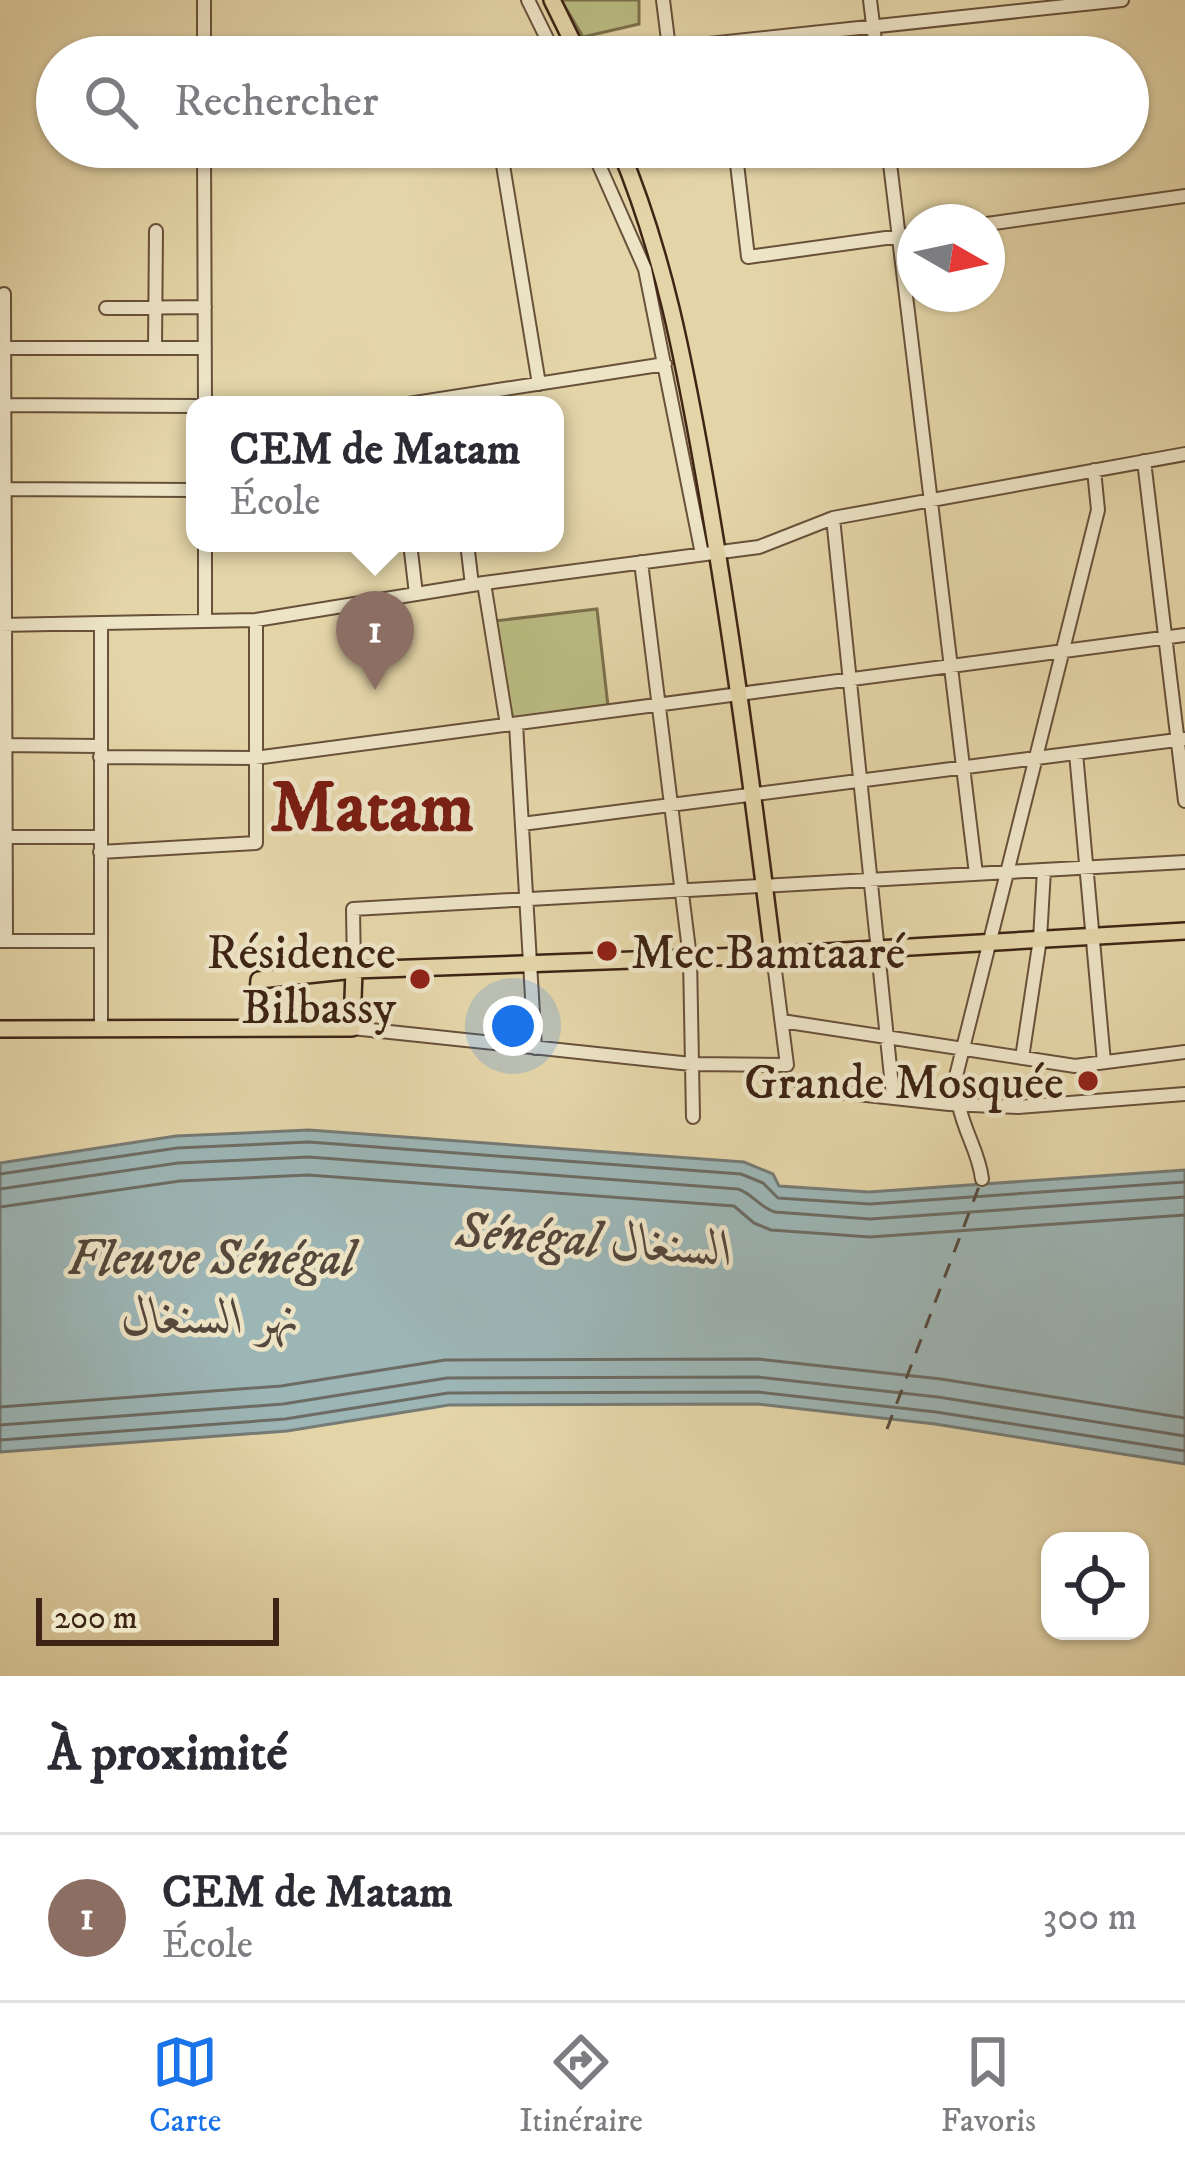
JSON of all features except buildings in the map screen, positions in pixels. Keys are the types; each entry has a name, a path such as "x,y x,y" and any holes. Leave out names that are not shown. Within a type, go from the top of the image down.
{"main road":[{"path":"551,0 571,36"},
{"path":"628,168 668,286 710,554 738,694 773,955"},
{"path":"255,1028 259,980 354,970 773,955 1185,932"},
{"path":"0,1029 352,1028 354,970"}],"street":[{"path":"204,0 204,36"},
{"path":"527,0 545,36"},
{"path":"663,0 668,36"},
{"path":"870,0 875,36"},
{"path":"811,36 1122,0"},
{"path":"204,168 205,396"},
{"path":"503,168 539,384"},
{"path":"601,168 631,230 650,289 710,554"},
{"path":"738,168 748,256 897,236"},
{"path":"891,168 897,220"},
{"path":"1005,221 1185,196"},
{"path":"155,348 156,231"},
{"path":"650,289 668,286"},
{"path":"4,294 3,941 100,941"},
{"path":"106,308 205,308"},
{"path":"908,312 976,874"},
{"path":"4,348 205,348"},
{"path":"478,396 664,364"},
{"path":"2,405 186,406"},
{"path":"2,625 256,620 478,584 759,548 833,518 1185,454"},
{"path":"1144,461 1185,801"},
{"path":"982,1179 980,1156 954,1105 963,1048 1098,510 1094,470"},
{"path":"2,489 186,490"},
{"path":"833,518 893,1096"},
{"path":"205,552 206,621"},
{"path":"411,552 416,594"},
{"path":"469,552 512,724 535,1048"},
{"path":"641,562 690,958 693,1117"},
{"path":"100,852 256,843 256,620"},
{"path":"100,623 100,1029"},
{"path":"3,745 255,758 1185,635"},
{"path":"522,824 1181,739"},
{"path":"1076,753 1104,1062"},
{"path":"3,837 100,837"},
{"path":"354,970 352,909 1185,862"},
{"path":"1022,1058 1040,939 1044,870"},
{"path":"352,1028 691,1064 787,1065 773,955"},
{"path":"782,1021 1076,1066 1185,1052"},
{"path":"802,1088 1018,1108 1185,1094"}],"green space":[{"path":"561,0 639,0 639,24 582,36"},
{"path":"597,609 608,706 509,719 494,621"}],"water":[{"name":"Fleuve Sénégal نهر السنغال","path":"309,1130 744,1162 773,1174 779,1186 869,1192 1185,1170 1185,1464 935,1424 758,1404 449,1405 287,1431 0,1452 0,1163 176,1136"}],"ferry route":[{"path":"887,1429 980,1184"}],"place":[{"name":"CEM de Matam","path":"375,690"},
{"name":"Mec Bamtaaré","path":"607,951"},
{"name":"Résidence Bilbassy","path":"420,979"},
{"name":"Grande Mosquée","path":"1088,1081"}],"district":[{"name":"Matam","path":"372,805"}],"water label":[{"name":"Sénégal السنغال","path":"595,1238"}]}
